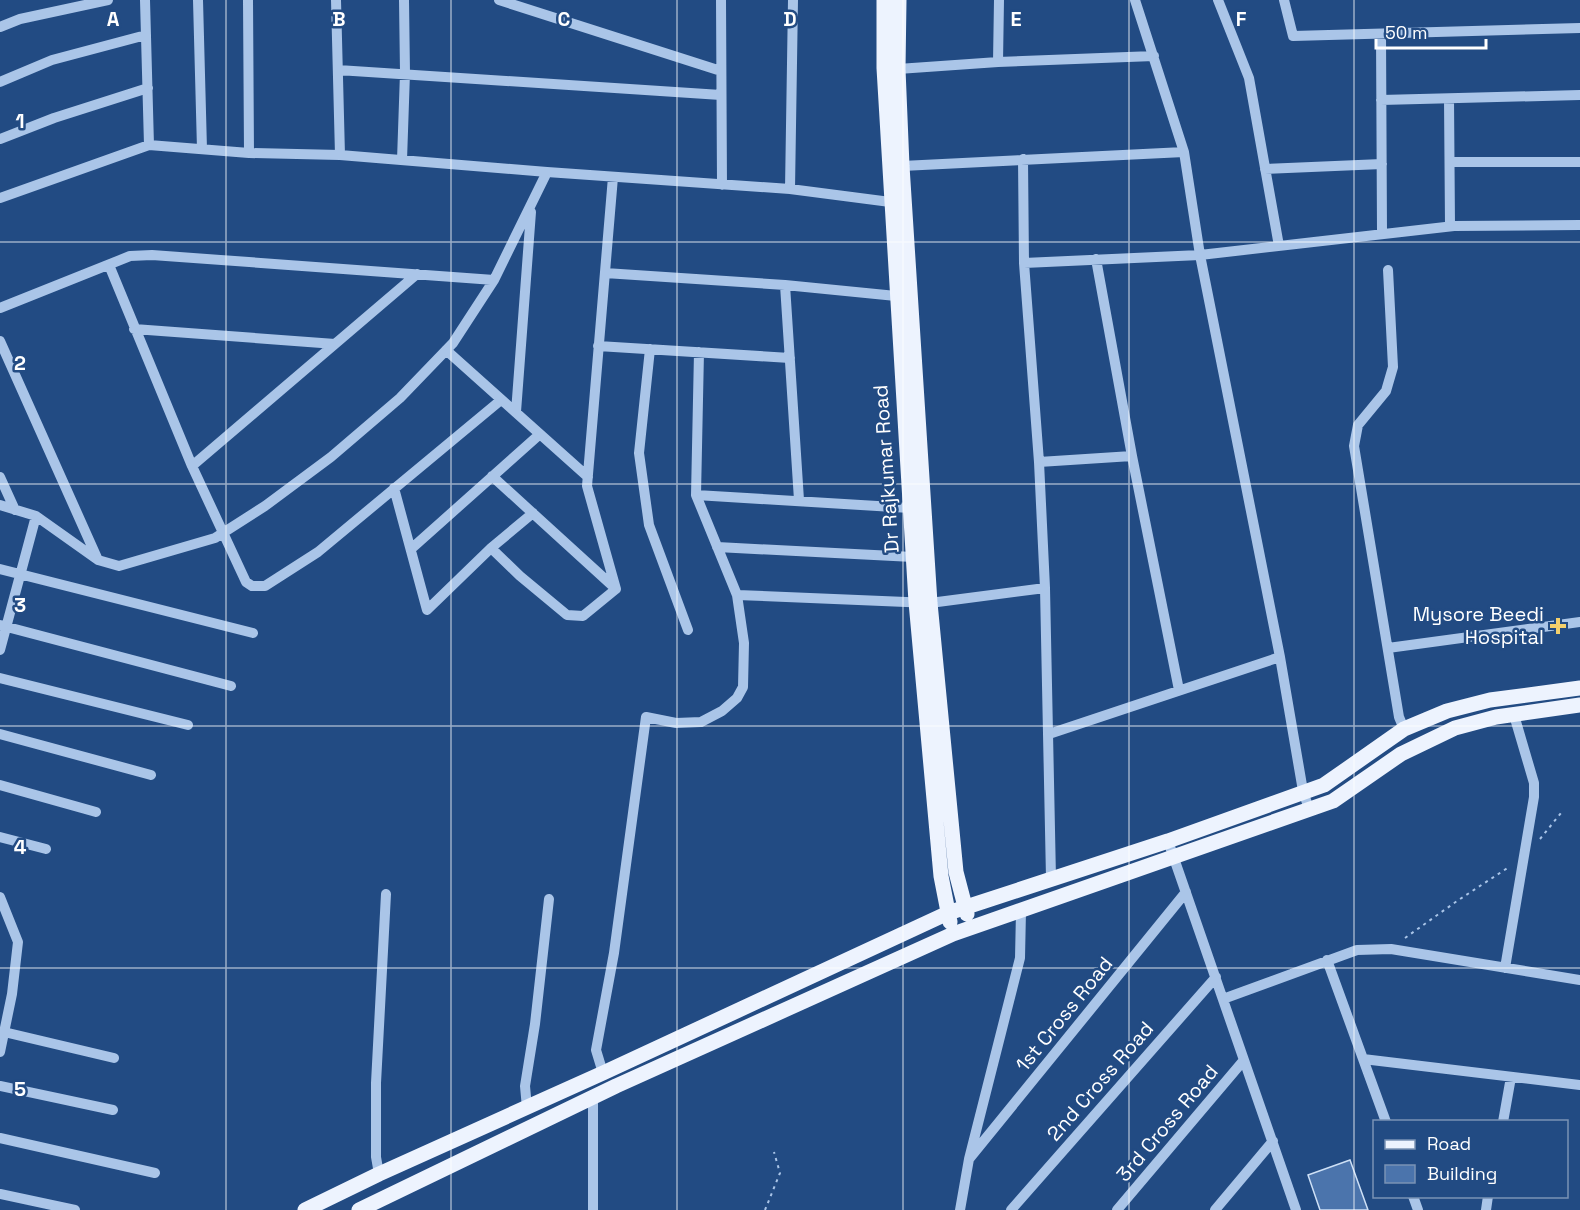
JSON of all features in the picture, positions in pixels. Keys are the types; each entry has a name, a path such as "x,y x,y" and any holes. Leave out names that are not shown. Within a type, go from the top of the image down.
{"main road":[{"name":"Dr Rajkumar Road","path":"884,0 884,68 898,203 941,876 953,934"},
{"name":"Dr Rajkumar Road","path":"899,0 898,69 902,166 898,203 896,296 913,556 923,603 956,872 971,927"},
{"path":"305,1210 331,1204 379,1174 965,906 1168,841 1324,785 1404,729 1447,711 1490,700 1580,688"},
{"path":"359,1210 593,1098 953,934 1333,801 1401,754 1432,737 1466,725 1580,705"}],"street":[{"path":"0,27 20,19 108,0"},
{"path":"145,0 149,145"},
{"path":"198,0 202,149"},
{"path":"248,0 249,153"},
{"path":"336,0 340,155"},
{"path":"402,160 405,74 404,0"},
{"path":"499,0 721,70"},
{"path":"721,0 722,185"},
{"path":"790,189 793,0"},
{"path":"998,62 999,0"},
{"path":"1135,0 1184,152 1200,255 1280,657 1303,791 1309,809"},
{"path":"1218,0 1249,78 1279,246"},
{"path":"1284,0 1293,36 1580,28"},
{"path":"1381,34 1382,233"},
{"path":"0,82 52,60 146,35"},
{"path":"898,69 998,62 1154,56"},
{"path":"338,70 721,95"},
{"path":"0,139 54,118 147,88"},
{"path":"1381,100 1580,94"},
{"path":"1449,99 1450,226"},
{"path":"0,198 149,145 249,153 340,155 790,189 898,203"},
{"path":"902,166 1184,152"},
{"path":"1023,159 1024,263 1039,462 1045,588 1051,878"},
{"path":"1451,162 1580,162"},
{"path":"1265,169 1382,164"},
{"path":"0,505 36,516 98,560 119,566 215,538 265,506 331,456 400,398 447,350 494,280 547,172"},
{"path":"613,177 587,486 616,589"},
{"path":"516,412 531,205"},
{"path":"1024,263 1200,255 1450,226 1580,225"},
{"path":"0,308 130,256 152,255 494,280"},
{"path":"1096,260 1179,690"},
{"path":"109,265 192,466 246,582 252,586 265,586 318,552 501,400"},
{"path":"1388,270 1393,367 1386,391 1359,426 1354,446 1400,717 1404,729"},
{"path":"605,273 785,285 896,296"},
{"path":"192,466 417,274"},
{"path":"785,285 799,500"},
{"path":"134,329 335,344"},
{"path":"0,341 98,560"},
{"path":"598,345 790,358"},
{"path":"650,349 639,453 649,525 688,630"},
{"path":"447,350 588,477"},
{"path":"603,1073 596,1050 614,953 646,717 676,723 701,722 722,711 737,698 743,687 744,643 737,595 696,495 699,352"},
{"path":"411,549 540,434"},
{"path":"1039,462 1132,456"},
{"path":"492,476 616,589"},
{"path":"0,477 15,510"},
{"path":"394,488 427,610 491,548 533,513"},
{"path":"696,495 910,508"},
{"path":"0,650 3,626 36,516"},
{"path":"717,547 913,556"},
{"path":"491,548 520,576 567,615 583,616 616,589"},
{"path":"0,568 253,633"},
{"path":"737,595 923,603 1045,588"},
{"path":"1388,648 1580,622"},
{"path":"3,626 231,686"},
{"path":"1048,734 1280,657"},
{"path":"0,678 188,725"},
{"path":"1506,968 1534,796 1534,783 1514,715"},
{"path":"0,734 151,775"},
{"path":"0,785 96,812"},
{"path":"0,837 46,849"},
{"path":"1168,841 1295,1205 1286,1210"},
{"name":"1st Cross Road","path":"969,1159 1186,891"},
{"path":"379,1174 376,1158 376,1083 386,894"},
{"path":"0,897 4,916 18,942 12,993 0,1052"},
{"path":"527,1108 525,1086 535,1024 549,899"},
{"path":"960,1210 969,1159 1020,958 1021,911"},
{"path":"1223,999 1357,950 1391,949 1580,981"},
{"path":"1327,960 1385,1120"},
{"name":"2nd Cross Road","path":"1011,1210 1216,977"},
{"path":"4,1032 114,1058"},
{"path":"1363,1059 1580,1085"},
{"name":"3rd Cross Road","path":"1117,1210 1244,1060"},
{"path":"1503,1120 1511,1077"},
{"path":"0,1086 113,1110"},
{"path":"593,1098 593,1210"},
{"path":"0,1138 156,1173"},
{"path":"1215,1210 1273,1142"},
{"path":"0,1194 75,1210"}],"path":[{"path":"1391,949 1448,907 1524,857 1561,813"},
{"path":"765,1210 780,1173 774,1152"}],"building":[{"path":"1350,1160 1368,1210 1320,1210 1308,1175"}],"place":[{"name":"Mysore Beedi Hospital","path":"1558,626"}]}
